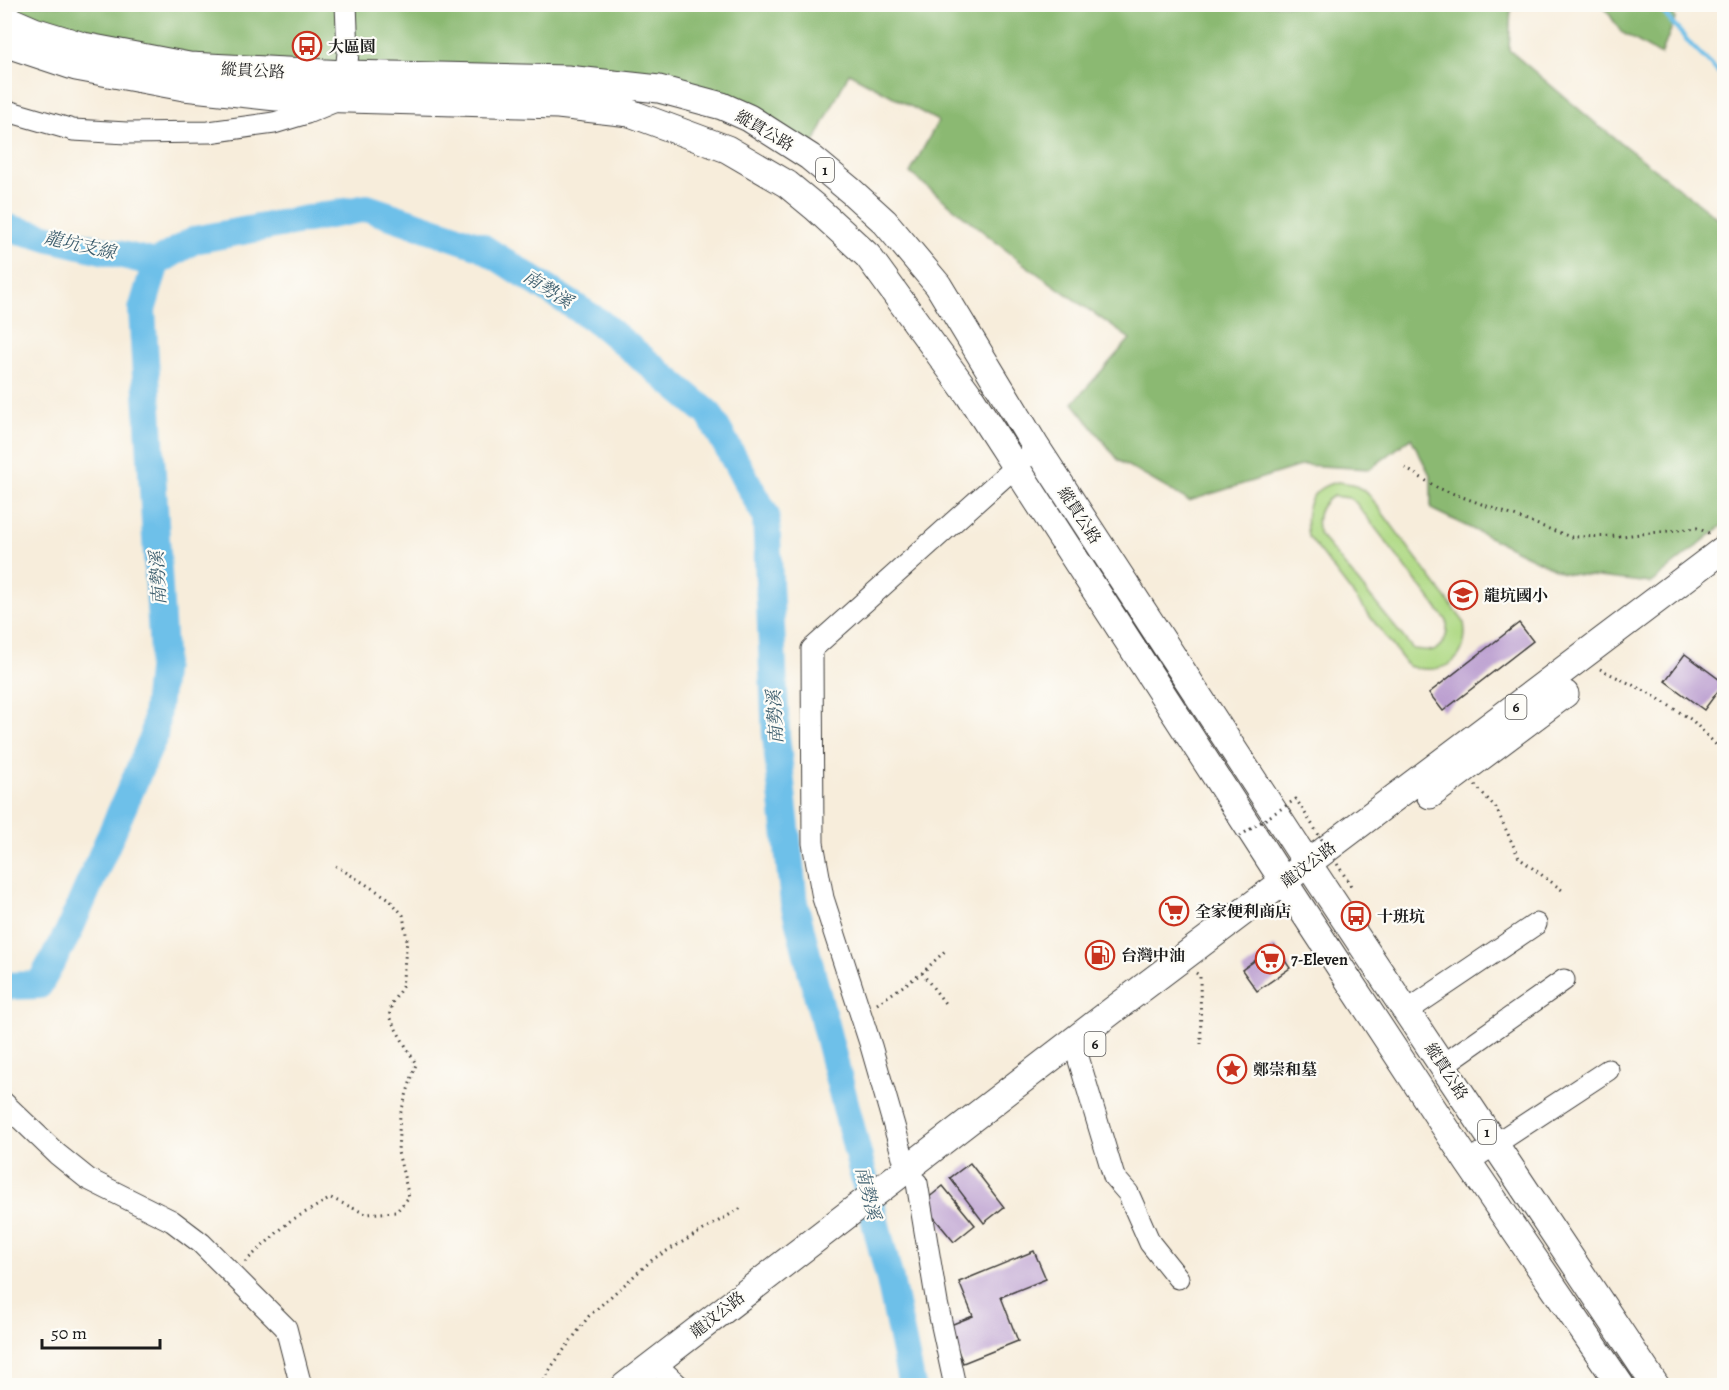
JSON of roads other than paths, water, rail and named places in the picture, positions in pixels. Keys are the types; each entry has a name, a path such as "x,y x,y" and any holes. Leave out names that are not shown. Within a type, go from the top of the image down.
{"main road":[{"name":"縱貫公路","path":"4,18 34,31 83,46 166,62 344,86 630,113 727,149 787,184 868,256 969,395 1289,889 1468,1161 1621,1386"},
{"name":"縱貫公路","path":"4,43 76,67 184,87 276,97 344,86 567,79 659,89 722,106 748,118 810,157 885,222 938,285 1036,447 1313,871 1656,1386"},
{"name":"龍汶公路","path":"904,1183 1117,1017 1177,977 1313,871 1719,542"},
{"name":"龍汶公路","path":"1313,871 1462,771 1725,570"},
{"name":"龍汶公路","path":"625,1386 663,1377 814,1250 1078,1057 1117,1017"}],"street":[{"path":"4,110 73,130 126,133 209,132 274,123 307,113 344,86 348,53 346,4"},
{"path":"955,1386 937,1303 861,1015 823,898 813,843 812,649 1036,447"},
{"path":"1407,1011 1536,924"},
{"path":"1443,1065 1564,980"},
{"path":"1078,1057 1114,1177 1128,1193 1150,1243 1178,1278"},
{"path":"1468,1161 1608,1070"},
{"path":"4,1103 57,1154 88,1179 172,1221 232,1273 286,1329 300,1386"}],"waterway":[{"path":"1656,4 1692,46 1724,78"},
{"name":"南勢溪","path":"4,986 39,985 68,933 154,736 163,653 142,310 156,263 194,240 367,208 480,246 599,322 709,414 766,516 776,736 794,903 890,1280 912,1386"},
{"name":"龍坑支線","path":"4,227 156,263"}],"place":[{"name":"大區園","path":"307,46"},
{"name":"龍坑國小","path":"1463,595"},
{"name":"全家便利商店","path":"1174,911"},
{"name":"十班坑","path":"1356,916"},
{"name":"台灣中油","path":"1100,955"},
{"name":"7-Eleven","path":"1270,959"},
{"name":"鄭崇和墓","path":"1232,1069"}]}
